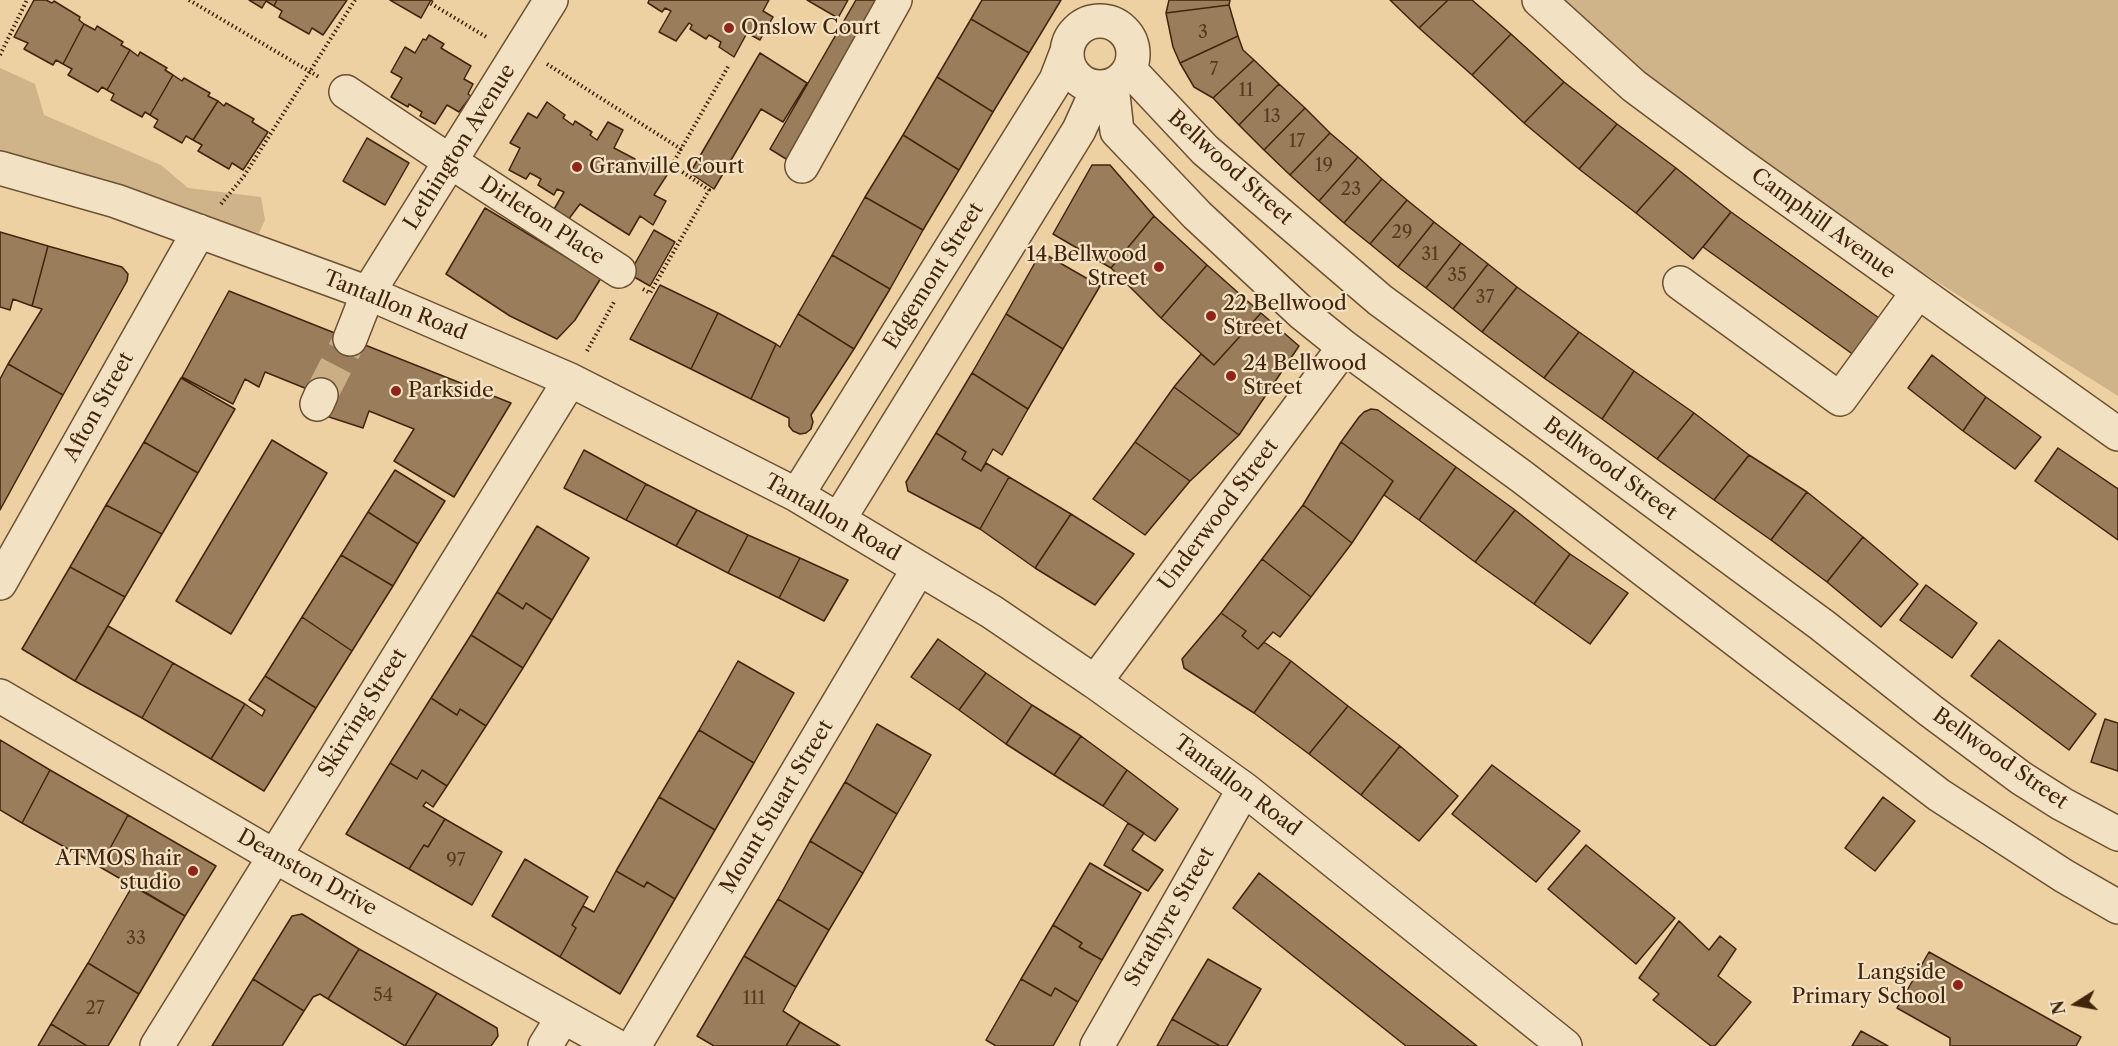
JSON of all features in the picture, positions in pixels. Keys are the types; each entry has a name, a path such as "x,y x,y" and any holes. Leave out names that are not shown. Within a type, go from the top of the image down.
{"street":[{"name":"Lethington Avenue","path":"350,339 368,292 550,0"},
{"path":"802,166 895,0"},
{"path":"839,519 1079,130 1113,81 1133,59 1133,48 1129,37 1128,0"},
{"name":"Camphill Avenue","path":"1539,0 1634,86 1735,161 2118,434"},
{"path":"1113,81 1087,86 1077,80 1069,69 1066,54 1068,42 1074,32 1099,10 1108,21 1118,25 1129,37"},
{"name":"Edgemont Street","path":"797,495 1056,80 1066,54"},
{"path":"1113,81 1117,131 1237,255 1303,314 1344,347 1521,476 1939,795 2064,876 2118,907"},
{"name":"Bellwood Street","path":"1113,81 1189,136 1380,300 1813,618 2021,778 2062,804 2118,834"},
{"name":"Dirleton Place","path":"346,92 619,271"},
{"name":"Tantallon Road","path":"0,168 116,201 368,292 570,380 797,495 992,612 1095,682 1244,789 1559,1044"},
{"name":"Afton Street","path":"0,583 199,231"},
{"path":"1680,283 1840,399 1918,292"},
{"name":"Underwood Street","path":"1095,682 1344,347"},
{"name":"Skirving Street","path":"157,1046 570,380"},
{"name":"Mount Stuart Street","path":"634,1046 919,568"},
{"name":"Deanston Drive","path":"0,696 274,856 616,1046"},
{"name":"Strathyre Street","path":"1097,1046 1244,789"},
{"path":"545,1046 563,1017"}],"path":[{"path":"0,55 27,0"},
{"path":"189,0 346,92"},
{"path":"199,231 244,176 355,0"},
{"path":"432,0 430,3 519,51 681,149"},
{"path":"681,172 672,165 729,65"}],"shaded area":[{"path":"1561,0 2118,0 2118,396 1725,148"},
{"path":"0,68 35,84 44,115 161,165 188,188 261,197 265,220 259,233 129,203 0,156"}],"building":[{"path":"34,0 46,0 52,3 54,1 80,17 79,20 84,24 63,64 56,60 53,65 24,49 28,43 14,37"},
{"path":"249,0 277,0 274,6 266,1 262,8"},
{"path":"277,0 347,0 323,35 312,28 309,34 279,17 282,11 274,6"},
{"path":"390,0 431,0 421,18"},
{"name":"Onslow Court","path":"649,0 769,0 763,11 773,17 760,40 747,33 734,57 719,47 721,42 709,35 706,39 690,29 692,25 689,23 676,41 659,32 671,11 665,8 662,12 648,3"},
{"path":"807,0 848,0 838,18"},
{"path":"856,0 887,0 791,162 770,149"},
{"path":"982,0 1061,0 1029,53 971,19"},
{"path":"1169,0 1230,0 1229,5 1166,13"},
{"path":"1390,0 1448,0 1419,28"},
{"path":"1448,0 1472,0 1511,34 1472,75 1419,28"},
{"path":"1229,5 1238,36 1180,63 1173,47 1166,13"},
{"path":"971,19 1029,53 993,112 937,77"},
{"path":"84,24 95,30 97,26 123,42 121,45 130,50 107,90 102,87 98,92 68,75 72,69 63,64"},
{"path":"1511,34 1564,82 1524,123 1472,75"},
{"path":"429,35 444,44 441,48 471,66 464,79 473,84 468,94 471,96 459,112 447,105 435,124 420,116 422,112 409,104 408,107 391,97 402,78 391,72 405,47 415,53 423,39 426,40"},
{"path":"1238,36 1243,50 1254,60 1213,98 1194,87 1180,63"},
{"path":"130,50 138,56 140,52 167,68 165,70 173,75 150,115 145,112 142,117 111,100 114,94 107,90"},
{"path":"760,53 807,83 783,122 761,109 714,189 690,173"},
{"path":"1254,60 1279,84 1239,125 1213,98"},
{"path":"173,75 182,81 184,78 210,93 208,96 218,101 193,140 186,136 182,143 154,127 158,120 150,115"},
{"path":"937,77 993,112 959,170 903,135"},
{"path":"1564,82 1617,124 1579,169 1524,123"},
{"path":"1279,84 1305,108 1264,150 1239,125"},
{"path":"218,101 254,119 252,122 268,132 243,170 232,163 229,169 198,151 202,145 193,140"},
{"name":"Granville Court","path":"547,102 565,115 563,118 573,125 575,121 592,132 590,135 597,140 608,122 623,130 614,148 635,159 634,162 647,169 648,165 667,175 654,195 666,201 653,225 640,216 629,235 580,204 568,220 553,211 564,192 557,189 554,195 538,185 541,179 530,173 526,179 509,170 520,148 510,143 528,113 537,118"},
{"path":"1305,108 1330,133 1290,175 1264,150"},
{"path":"1617,124 1676,168 1636,213 1579,169"},
{"path":"1330,133 1358,157 1319,201 1290,175"},
{"path":"903,135 959,170 923,230 865,197"},
{"path":"367,138 409,163 385,205 343,181"},
{"path":"1358,157 1382,179 1344,223 1319,201"},
{"path":"1092,165 1110,165 1154,216 1111,268 1053,234"},
{"path":"1676,168 1731,212 1693,259 1636,213"},
{"path":"1382,179 1407,200 1370,244 1344,223"},
{"path":"865,197 923,230 890,289 832,255"},
{"path":"1407,200 1434,222 1398,267 1370,244"},
{"path":"485,208 601,278 575,320 557,339 510,316 446,274"},
{"path":"1731,212 1886,323 1858,358 1703,247"},
{"name":"14 Bellwood Street","path":"1154,216 1207,265 1161,318 1111,268"},
{"path":"1434,222 1461,243 1426,288 1398,267"},
{"path":"654,230 675,242 650,286 629,274"},
{"path":"0,232 48,246 32,306 13,299 10,310 0,307"},
{"path":"1461,243 1488,264 1453,309 1426,288"},
{"path":"48,246 122,267 128,274 127,281 63,395 8,364 42,309 32,306"},
{"path":"1041,252 1100,286 1063,349 1006,314"},
{"path":"832,255 890,289 854,349 798,314"},
{"path":"1488,264 1517,287 1482,332 1453,309"},
{"name":"22 Bellwood Street","path":"1207,265 1261,313 1214,365 1161,318"},
{"path":"660,285 718,313 691,369 630,339"},
{"path":"1517,287 1579,332 1544,378 1482,332"},
{"name":"Parkside","path":"229,291 511,403 454,497 394,461 414,429 369,411 363,428 326,416 332,399 265,372 259,387 245,379 233,404 182,377"},
{"path":"718,313 776,344 751,399 691,369"},
{"name":"24 Bellwood Street","path":"1261,313 1299,346 1239,435 1174,387 1201,354 1214,365"},
{"path":"798,314 854,349 811,415 813,422 811,429 800,434 789,426 789,418 751,399 776,344 780,347"},
{"path":"1006,314 1063,349 1028,409 972,373"},
{"path":"1579,332 1634,371 1602,419 1544,378"},
{"path":"1932,355 1986,397 1963,431 1908,388"},
{"path":"8,364 63,395 0,510 0,379"},
{"path":"1634,371 1694,413 1657,459 1602,419"},
{"path":"972,373 1028,409 1002,455 993,449 981,471 962,459 966,452 936,433"},
{"path":"181,378 235,409 198,473 144,442"},
{"path":"1174,387 1239,435 1190,481 1135,442"},
{"path":"1986,397 2041,437 2015,469 1963,431"},
{"path":"1371,409 1378,410 1456,467 1419,520 1384,495 1393,481 1341,442 1359,417"},
{"path":"1694,413 1749,455 1714,500 1657,459"},
{"path":"936,433 966,452 962,459 981,471 986,463 1009,477 980,529 908,491 906,482"},
{"path":"272,440 327,473 231,634 176,601"},
{"path":"144,442 198,473 162,534 106,505"},
{"path":"1135,442 1190,481 1145,535 1093,499"},
{"path":"1341,442 1393,481 1352,543 1303,505"},
{"path":"2058,448 2118,489 2118,540 2035,481"},
{"path":"584,450 646,484 626,520 564,488"},
{"path":"1749,455 1807,492 1771,540 1714,500"},
{"path":"1456,467 1515,510 1475,562 1419,520"},
{"path":"395,470 445,501 418,544 368,512"},
{"path":"1009,477 1071,514 1035,568 980,529"},
{"path":"646,484 697,510 676,546 626,520"},
{"path":"1807,492 1863,537 1827,582 1771,540"},
{"path":"106,505 162,534 125,597 70,567"},
{"path":"1303,505 1352,543 1311,597 1262,559"},
{"path":"697,510 748,535 728,573 676,546"},
{"path":"1515,510 1570,554 1534,604 1475,562"},
{"path":"368,512 418,544 393,586 341,555"},
{"path":"1071,514 1134,554 1095,605 1035,568"},
{"path":"537,526 589,558 552,620 526,603 523,609 497,592"},
{"path":"748,535 800,558 779,598 728,573"},
{"path":"1863,537 1918,584 1881,627 1827,582"},
{"path":"1570,554 1628,593 1590,644 1534,604"},
{"path":"341,555 393,586 352,651 302,617"},
{"path":"800,558 848,580 824,621 779,598"},
{"path":"1262,559 1311,597 1280,637 1273,632 1258,649 1242,636 1246,631 1221,613"},
{"path":"70,567 125,597 75,681 22,649"},
{"path":"1926,585 1977,623 1952,658 1900,620"},
{"path":"497,592 523,609 526,603 552,620 523,668 471,635"},
{"path":"1221,613 1246,631 1242,636 1258,649 1264,642 1291,661 1254,713 1184,668 1182,659"},
{"path":"302,617 352,651 316,708 265,676"},
{"path":"108,626 173,663 142,718 75,681"},
{"path":"471,635 523,668 486,726 460,709 457,715 431,698"},
{"path":"938,639 986,673 959,710 911,677"},
{"path":"1999,640 2096,714 2069,750 1971,676"},
{"path":"738,661 794,693 754,763 699,730"},
{"path":"1291,661 1348,706 1309,754 1254,713"},
{"path":"173,663 245,704 211,759 142,718"},
{"path":"986,673 1032,705 1006,744 959,710"},
{"path":"265,676 316,708 264,791 211,759 245,704 262,716 265,710 249,700"},
{"path":"431,698 457,715 460,709 486,726 447,786 422,770 417,779 390,763"},
{"path":"1032,705 1081,736 1054,775 1006,744"},
{"path":"1348,706 1400,746 1361,795 1309,754"},
{"path":"2105,719 2118,723 2118,771 2091,762"},
{"path":"877,724 931,755 897,814 845,782"},
{"path":"699,730 754,763 715,830 659,797"},
{"path":"1081,736 1127,770 1103,806 1054,775"},
{"path":"0,740 50,770 22,823 0,810"},
{"path":"1400,746 1458,796 1419,841 1361,795"},
{"path":"390,763 417,779 422,770 447,786 433,807 426,802 423,806 445,819 428,847 424,845 409,869 346,834"},
{"path":"1492,765 1580,831 1536,882 1452,814"},
{"path":"50,770 128,815 100,867 22,823"},
{"path":"1127,770 1178,809 1155,841 1103,806"},
{"path":"845,782 897,814 863,873 810,841"},
{"path":"659,797 715,830 675,899 647,882 644,887 616,871"},
{"path":"1883,797 1915,821 1875,871 1845,848"},
{"path":"128,815 216,866 185,916 100,867"},
{"path":"445,819 502,852 472,905 409,869 424,845 428,847"},
{"path":"1128,823 1144,833 1132,850 1163,870 1148,891 1104,865"},
{"path":"810,841 863,873 829,930 778,899"},
{"path":"1586,845 1675,918 1636,964 1548,889"},
{"path":"525,859 588,897 572,925 576,928 560,957 492,916"},
{"path":"1090,863 1141,893 1102,960 1079,947 1082,943 1053,925"},
{"path":"616,871 644,887 647,882 675,899 620,994 560,957 576,928 572,925 583,906 594,912"},
{"path":"1259,873 1477,1046 1406,1046 1233,908"},
{"path":"133,885 185,916 139,994 88,963"},
{"path":"778,899 829,930 796,987 744,956"},
{"path":"302,914 359,949 328,999 320,994 313,997 304,1011 253,979 292,916"},
{"path":"1679,921 1709,950 1720,936 1736,949 1718,976 1751,1002 1715,1046 1711,1046 1653,1000 1659,994 1639,978"},
{"path":"1053,925 1082,943 1079,947 1102,960 1078,1002 1055,988 1051,996 1021,979"},
{"path":"359,949 437,993 405,1046 328,999"},
{"path":"1929,952 2081,1037 2076,1046 1950,1046 1950,1038 1897,1008"},
{"path":"744,956 796,987 783,1011 800,1022 786,1046 714,1046 697,1036"},
{"path":"1208,959 1261,989 1227,1046 1220,1046 1172,1019"},
{"path":"88,963 139,994 108,1046 87,1046 51,1024"},
{"path":"253,979 304,1011 282,1046 212,1046"},
{"path":"1021,979 1051,996 1055,988 1078,1002 1053,1046 996,1046 986,1040"},
{"path":"437,993 497,1028 498,1036 491,1046 405,1046"},
{"path":"1172,1019 1220,1046 1157,1046"},
{"path":"800,1022 840,1046 786,1046"},
{"path":"51,1024 87,1046 38,1046"},
{"path":"1861,1031 1888,1046 1852,1046"}],"tunnel":[{"path":"321,395 350,339"}],"place":[{"name":"Onslow Court","path":"729,28"},
{"name":"Granville Court","path":"577,167"},
{"name":"14 Bellwood Street","path":"1159,267"},
{"name":"22 Bellwood Street","path":"1211,316"},
{"name":"24 Bellwood Street","path":"1231,376"},
{"name":"Parkside","path":"396,391"},
{"name":"ATMOS hair studio","path":"193,871"},
{"name":"Langside Primary School","path":"1958,985"}]}
